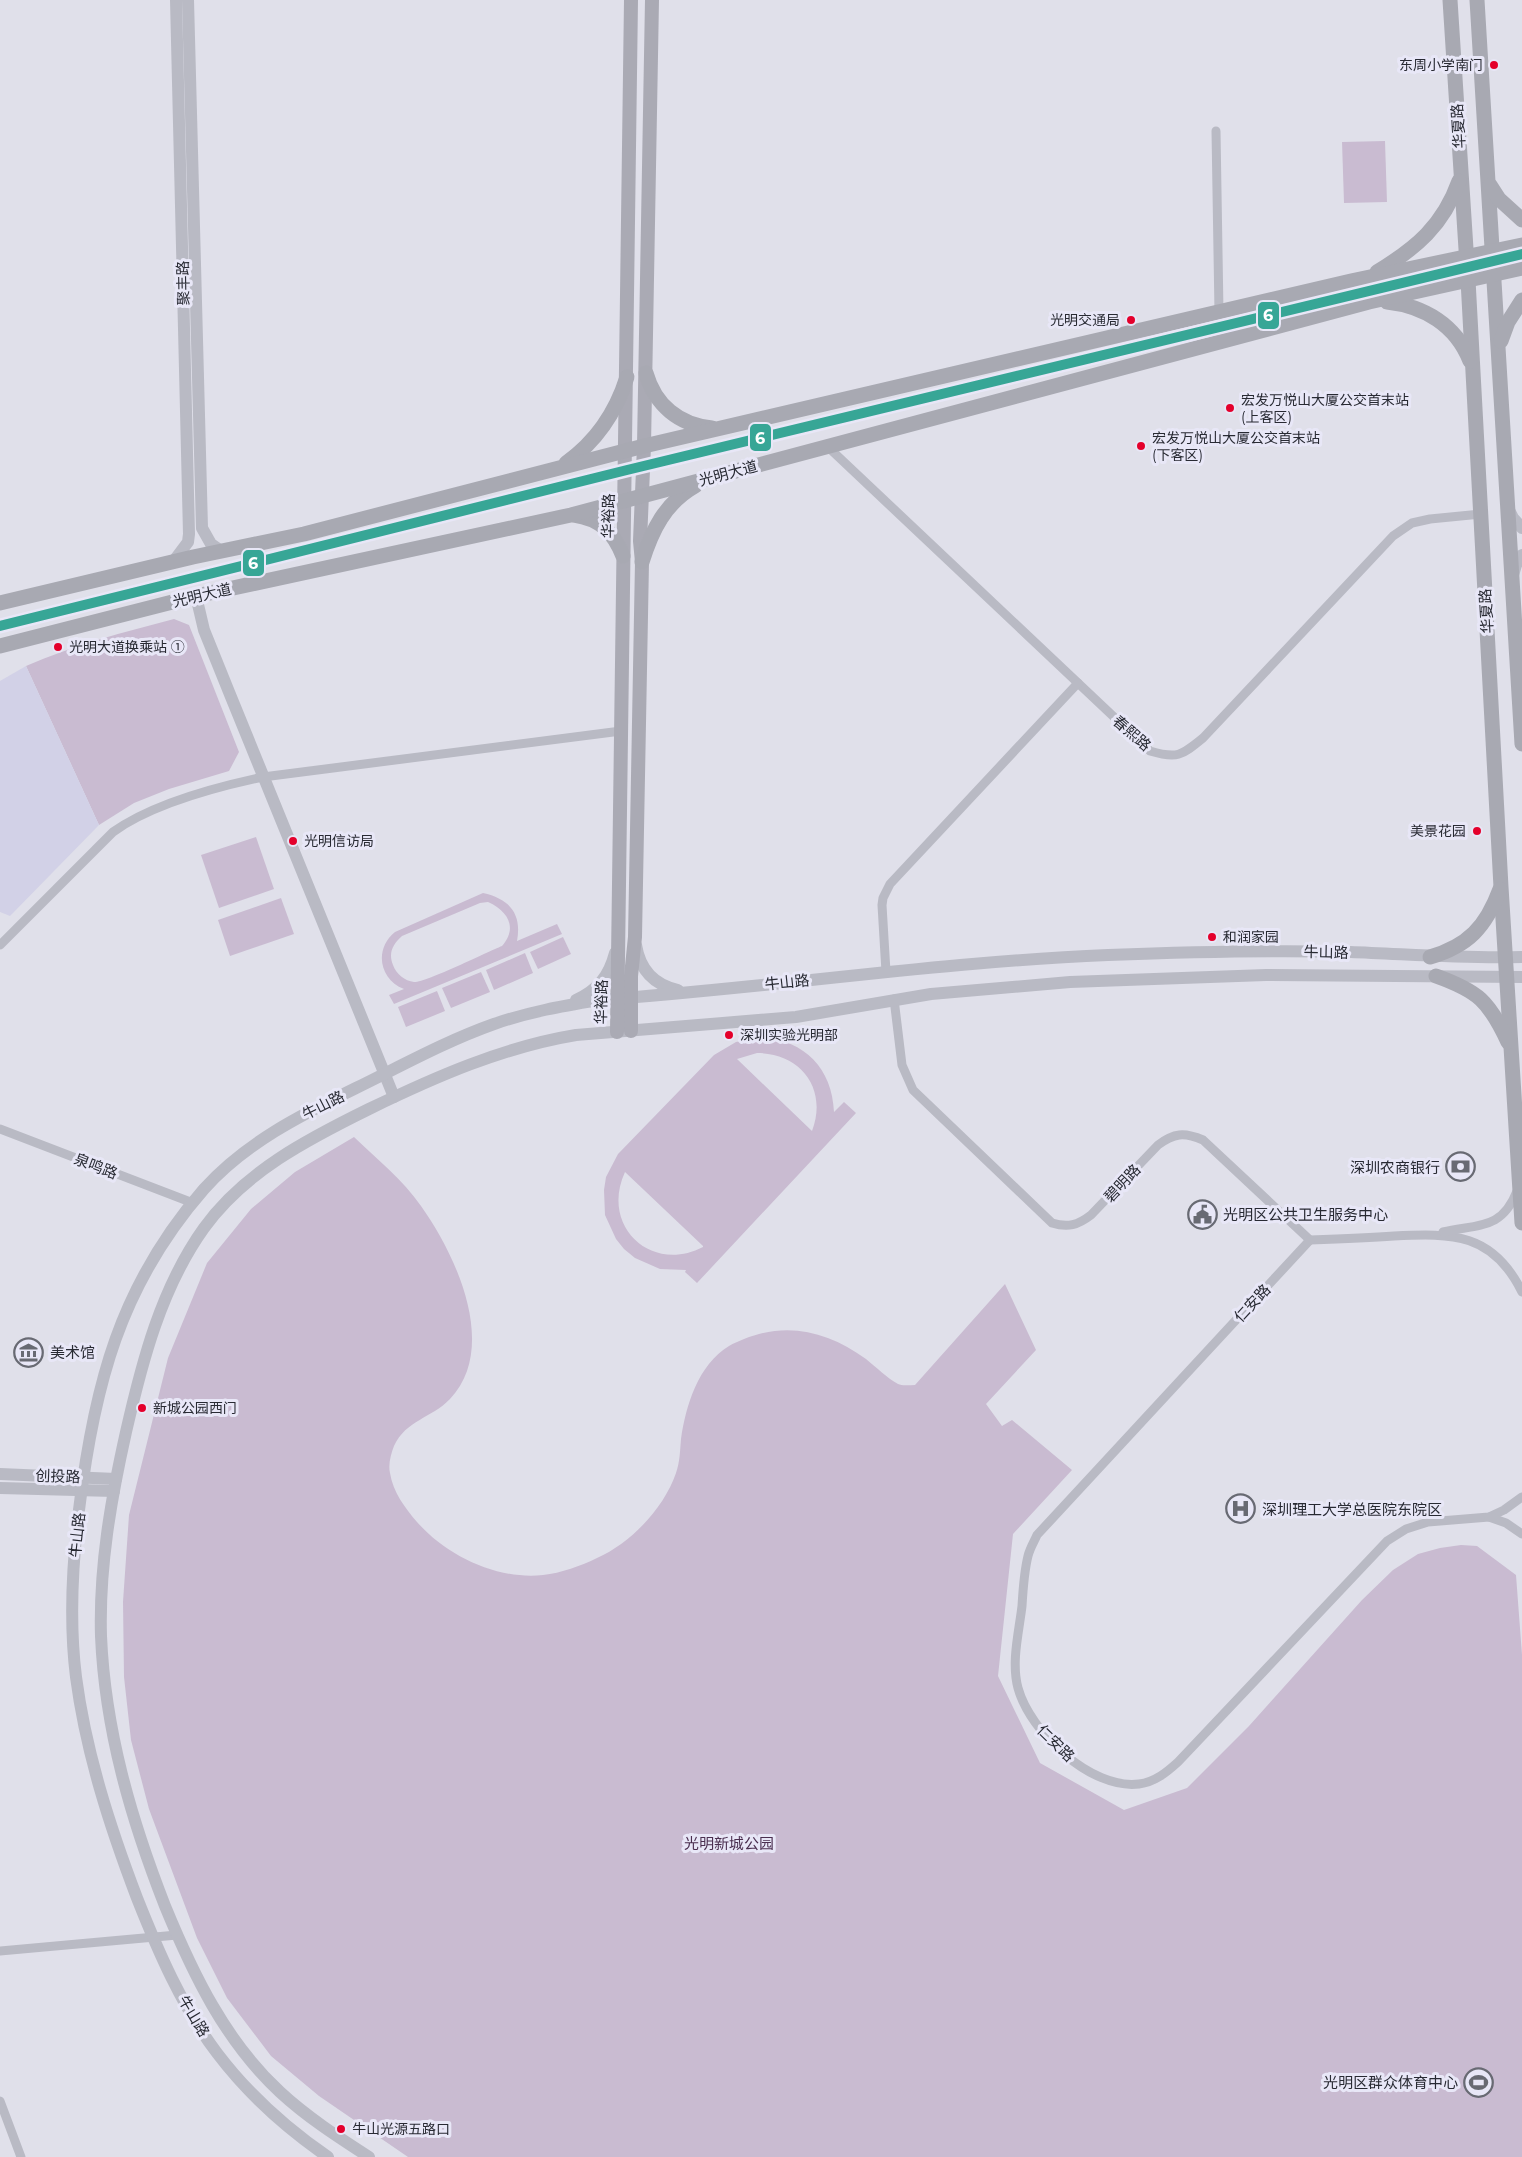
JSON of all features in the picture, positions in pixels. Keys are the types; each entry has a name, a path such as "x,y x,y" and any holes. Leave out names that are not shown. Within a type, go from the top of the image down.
{"main road":[{"name":"华裕路","path":"631,0 618,938 624,998 631,1031"},
{"name":"华裕路","path":"617,1032 635,937 642,562 640,541 646,373 652,0"},
{"name":"华夏路","path":"1450,0 1468,280 1501,886 1506,957 1515,977 1512,1049 1522,1223"},
{"name":"华夏路","path":"1477,0 1522,744"},
{"path":"1366,278 1403,256 1433,229 1445,212 1461,175"},
{"path":"1489,183 1499,199 1522,220"},
{"path":"0,603 304,534 626,450 1366,278 1522,245"},
{"name":"光明大道","path":"0,646 196,596 571,515 1369,302 1522,268"},
{"path":"1499,347 1508,322 1522,300"},
{"path":"1369,302 1402,303 1433,316 1458,339 1473,369"},
{"path":"646,373 657,399 677,417 705,427 724,428"},
{"path":"557,468 579,453 597,435 618,401 627,376"},
{"path":"642,562 650,536 658,520 669,506 680,496 709,478"},
{"path":"571,515 596,521 606,527 624,556"},
{"path":"1430,957 1455,948 1474,934 1491,911 1501,886"},
{"path":"1436,976 1461,985 1484,1001 1512,1049"}],"street":[{"name":"聚丰路","path":"173,562 188,542 189,534 176,0"},
{"name":"聚丰路","path":"188,0 201,528 211,544 221,551"},
{"path":"1216,131 1219,312"},
{"name":"春熙路","path":"828,447 1150,751 1169,757 1187,751 1203,738 1393,536 1412,523 1481,514"},
{"path":"1508,507 1513,518 1522,528"},
{"path":"1513,576 1522,555"},
{"path":"196,596 204,630 394,1097"},
{"path":"886,972 882,905 890,884 1078,683"},
{"path":"0,945 113,832 130,819 147,811 263,777 621,731"},
{"path":"635,937 639,959 651,978 668,988 691,992"},
{"path":"558,1007 585,995 603,981 612,965 618,938"},
{"name":"牛山路","path":"328,2157 272,2113 240,2081 216,2051 192,2014 152,1937 124,1865 106,1811 88,1743 76,1678 71,1618 73,1559 82,1484 98,1393 115,1337 152,1259 206,1187 263,1138 292,1121 384,1074 494,1024 558,1007 624,998 886,972 1106,955 1350,952 1430,957 1522,957"},
{"name":"牛山路","path":"369,2157 324,2127 279,2091 240,2047 214,2009 177,1935 132,1814 115,1747 104,1675 101,1632 102,1586 115,1485 148,1341 187,1255 204,1228 230,1198 282,1157 322,1132 394,1097 488,1058 526,1046 576,1035 796,1017 894,999 1070,982 1266,975 1515,977"},
{"name":"碧明路","path":"894,999 902,1065 913,1089 1052,1223 1062,1226 1081,1223 1158,1145 1168,1138 1183,1133 1203,1140 1310,1240"},
{"name":"泉鸣路","path":"0,1129 193,1203"},
{"path":"1310,1240 1435,1234 1488,1224 1496,1220 1510,1206 1520,1185"},
{"path":"1435,1234 1459,1238 1487,1249 1506,1266 1522,1292"},
{"name":"仁安路","path":"1310,1240 1037,1535 1027,1563 1016,1659 1018,1686 1028,1713 1053,1744 1090,1773 1116,1783 1141,1784 1161,1776 1178,1762 1387,1541 1406,1529 1428,1522 1489,1517 1522,1497"},
{"name":"创投路","path":"0,1474 82,1484"},
{"name":"创投路","path":"0,1488 82,1484 115,1485"},
{"path":"1489,1517 1506,1523 1522,1534"},
{"path":"0,1951 177,1935"},
{"path":"0,2101 21,2157"}],"green space":[{"path":"1385,141 1387,202 1344,203 1342,142"},
{"path":"174,619 189,625 239,752 229,771 169,789 134,803 99,825 26,666 81,645"},
{"path":"256,837 274,889 219,908 201,855"},
{"path":"483,893 500,899 512,909 518,923 517,941 557,924 562,934 394,1004 389,995 404,989 389,978 382,963 382,955 388,939 395,932","holes":["488,902 505,915 510,927 507,939 502,946 420,981 407,980 394,968 391,953 402,936 480,903"]},
{"path":"281,898 294,934 230,956 218,920"},
{"path":"563,937 571,954 538,969 530,952"},
{"path":"525,953 533,973 494,990 486,970"},
{"path":"481,972 490,992 451,1008 442,988"},
{"path":"437,991 445,1011 406,1027 398,1007"},
{"path":"762,1037 791,1044 803,1051 822,1070 832,1096 834,1112 844,1102 856,1113 697,1283 685,1272 686,1270 660,1269 635,1258 624,1249 616,1239 605,1215 606,1177 618,1154 714,1055 736,1042","holes":["757,1053 786,1059 807,1076 816,1101 816,1116 812,1131 737,1059","625,1172 703,1246 703,1247 684,1254 665,1254 649,1249 635,1240 625,1227 619,1210 619,1192"]},
{"name":"光明新城公园","path":"354,1137 406,1187 434,1226 458,1275 467,1301 472,1328 471,1354 464,1378 450,1399 405,1430 394,1446 389,1466 394,1487 413,1517 443,1545 474,1563 508,1574 543,1575 578,1566 610,1551 645,1523 663,1499 676,1473 683,1426 695,1387 709,1364 731,1345 760,1334 776,1331 808,1332 838,1342 852,1350 898,1384 915,1385 1005,1284 1036,1350 986,1404 1002,1426 1012,1420 1072,1470 1013,1534 998,1676 1040,1763 1124,1810 1187,1788 1249,1726 1362,1600 1393,1570 1418,1554 1461,1545 1477,1546 1516,1575 1522,1655 1522,2157 408,2157 319,2096 271,2056 227,1998 197,1938 149,1809 131,1740 124,1677 123,1602 129,1515 168,1358 207,1263 251,1209 295,1172"}],"shaded area":[{"path":"26,666 99,825 10,916 0,912 0,681"}],"transit line":[{"name":"6","path":"0,626 627,470 1522,254"}],"place":[{"name":"东周小学南门","path":"1494,65"},
{"name":"光明交通局","path":"1131,320"},
{"name":"宏发万悦山大厦公交首末站 (上客区)","path":"1230,408"},
{"name":"宏发万悦山大厦公交首末站 (下客区)","path":"1141,446"},
{"name":"光明大道换乘站 ①","path":"58,647"},
{"name":"美景花园","path":"1477,831"},
{"name":"光明信访局","path":"293,841"},
{"name":"和润家园","path":"1212,937"},
{"name":"深圳实验光明部","path":"729,1035"},
{"name":"深圳农商银行","path":"1461,1167"},
{"name":"光明区公共卫生服务中心","path":"1202,1214"},
{"name":"美术馆","path":"29,1352"},
{"name":"新城公园西门","path":"142,1408"},
{"name":"深圳理工大学总医院东院区","path":"1241,1509"},
{"name":"光明区群众体育中心","path":"1479,2082"},
{"name":"牛山光源五路口","path":"341,2129"}]}
